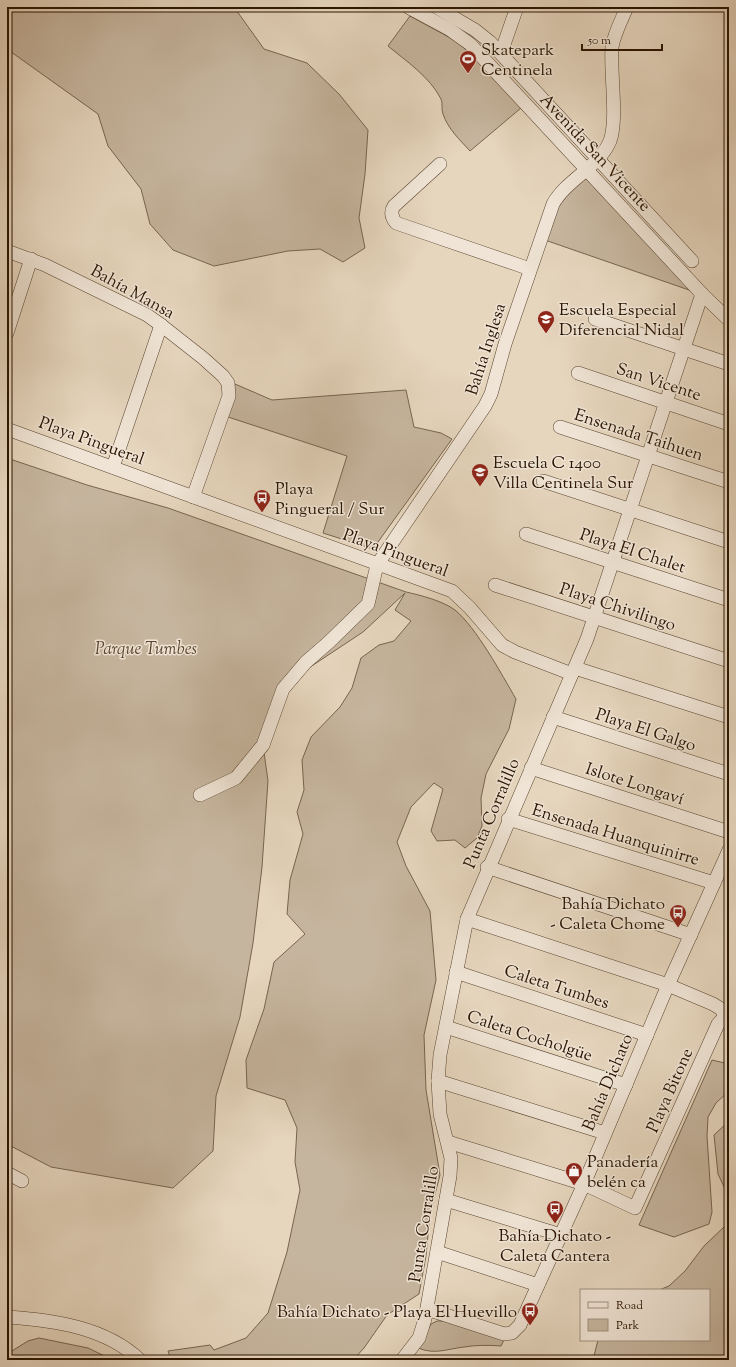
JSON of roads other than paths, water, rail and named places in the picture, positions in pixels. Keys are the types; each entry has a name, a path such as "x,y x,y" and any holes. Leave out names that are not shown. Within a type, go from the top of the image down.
{"street":[{"name":"Avenida San Vicente","path":"408,7 449,29 470,44 702,294 729,320"},
{"name":"Avenida San Vicente","path":"436,7 475,30 500,53 692,261"},
{"path":"500,53 517,7"},
{"name":"Bahía Inglesa","path":"377,565 485,406 491,394 530,269 555,200 586,168 597,159 609,143 612,135 612,46 627,7"},
{"path":"440,164 394,206 392,214 396,223 530,269"},
{"name":"Bahía Mansa","path":"7,251 31,259 119,302 161,325 223,376 228,383 229,396 193,496"},
{"path":"7,333 31,259"},
{"name":"Punta Corralillo","path":"402,1360 419,1338 427,1309 452,1167 448,1142 440,1114 438,1082 446,1027 467,919 508,819 595,617 685,350 702,294"},
{"path":"595,319 729,364"},
{"path":"113,467 161,325"},
{"name":"San Vicente","path":"578,373 729,424"},
{"name":"Ensenada Taihuen","path":"560,427 729,482"},
{"name":"Playa Pingueral","path":"7,429 193,496 377,565 452,591 470,608 502,644 515,652 573,671 729,717"},
{"path":"543,481 729,542"},
{"name":"Playa El Chalet","path":"526,534 729,600"},
{"path":"200,795 236,778 263,744 283,689 306,662 368,604 377,565"},
{"name":"Playa Chivilingo","path":"495,585 729,660"},
{"name":"Playa El Galgo","path":"553,717 729,774"},
{"name":"Islote Longaví","path":"530,768 729,832"},
{"name":"Ensenada Huanquinirre","path":"508,819 714,882"},
{"name":"Bahía Dichato","path":"427,1309 500,1333 508,1334 515,1331 520,1325 584,1184 668,985 729,850"},
{"path":"488,867 691,935"},
{"path":"467,919 668,985 713,1004 728,1015"},
{"name":"Caleta Tumbes","path":"456,972 647,1035"},
{"name":"Playa Bitone","path":"584,1184 635,1208 718,1024 728,1015"},
{"name":"Caleta Cocholgüe","path":"446,1027 626,1085"},
{"path":"438,1082 605,1133"},
{"path":"448,1142 584,1184"},
{"path":"7,1173 22,1181"},
{"path":"446,1200 561,1235"},
{"path":"437,1252 538,1285"},
{"path":"7,1317 49,1321 90,1331 115,1342 140,1360"}],"place":[{"name":"Skatepark Centinela","path":"468,74"},
{"name":"Escuela Especial Diferencial Nidal","path":"546,334"},
{"name":"Escuela C 1400 Villa Centinela Sur","path":"480,487"},
{"name":"Playa Pingueral / Sur","path":"262,513"},
{"name":"Bahía Dichato - Caleta Chome","path":"678,928"},
{"name":"Panadería belén ca","path":"574,1186"},
{"name":"Bahía Dichato - Caleta Cantera","path":"555,1224"},
{"name":"Bahía Dichato - Playa El Huevillo","path":"530,1326"}],"park label":[{"name":"Parque Tumbes","path":"146,648"}]}
